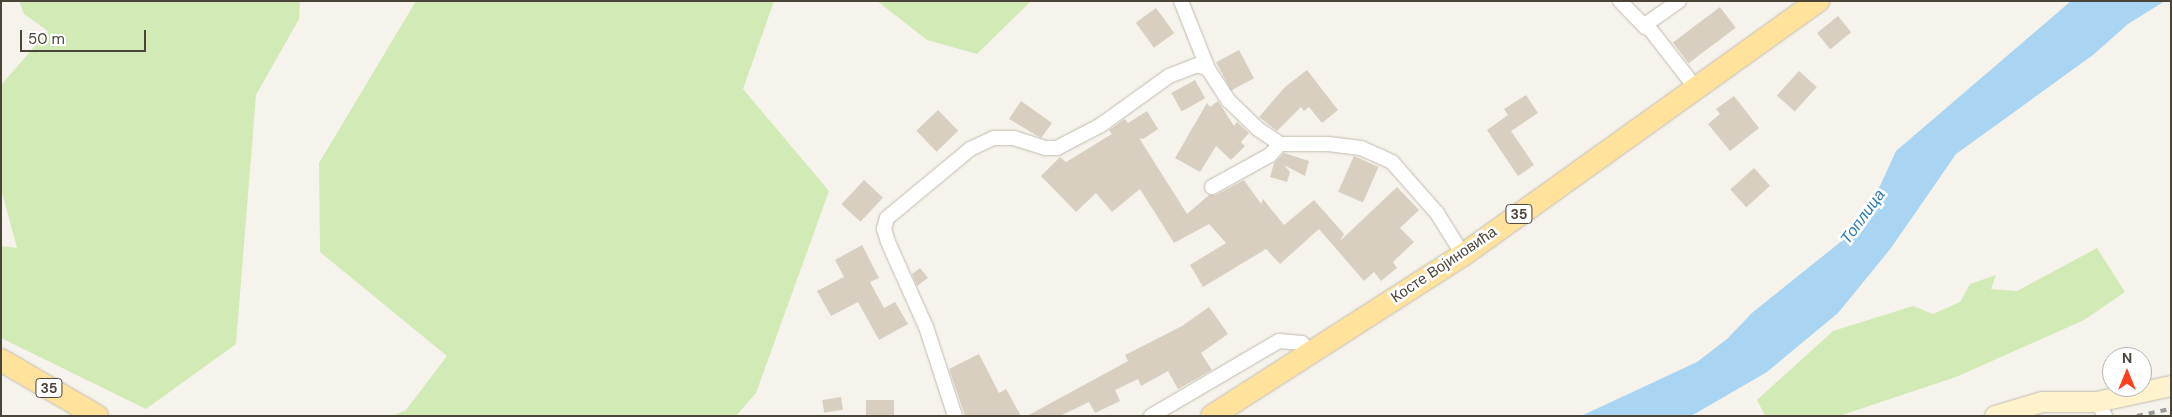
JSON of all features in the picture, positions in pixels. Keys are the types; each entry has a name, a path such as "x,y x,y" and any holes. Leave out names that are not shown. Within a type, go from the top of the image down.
{"main road":[{"name":"Косте Војиновића","path":"1212,416 1462,255 1694,87 1818,1"},
{"name":"35","path":"1,360 97,416"}],"street":[{"path":"1182,1 1208,69 1229,101 1258,129 1280,144 1328,144 1361,148 1392,162 1437,213 1462,255"},
{"path":"1620,1 1646,28 1694,87"},
{"path":"1646,28 1648,21 1679,1"},
{"path":"955,416 926,327 884,229 893,211 970,149 994,138 1014,138 1045,148 1057,148 1101,125 1169,76 1198,65 1208,69"},
{"path":"1212,187 1270,154 1280,144"},
{"path":"1151,416 1279,341 1302,342 1310,354"},
{"path":"1995,416 2043,402 2101,409 2171,386"}],"green space":[{"path":"19,1 300,1 299,19 256,95 236,344 146,409 1,338 1,246 17,248 1,189 1,85 48,31 24,14"},
{"path":"416,1 774,1 743,89 829,191 756,393 736,416 392,416 406,410 447,356 320,252 319,163"},
{"path":"877,1 1031,1 977,54 927,40"},
{"path":"2097,248 2125,292 2084,320 1956,377 1839,416 1765,416 1757,400 1833,331 1913,306 1933,314 1960,302 1970,284 1996,275 1991,289 2017,291"}],"water":[{"name":"Топлица","path":"2071,1 2165,1 2128,24 2093,55 1956,154 1891,248 1838,313 1767,372 1691,416 1581,416 1697,362 1727,339 1753,312 1843,240 1880,186 1896,151"}],"building":[{"path":"1720,7 1736,28 1689,63 1673,43"},
{"path":"1156,8 1174,33 1154,48 1136,23"},
{"path":"1838,16 1851,32 1830,49 1817,33"},
{"path":"1239,50 1254,78 1231,90 1216,62"},
{"path":"1307,70 1338,110 1322,123 1309,107 1304,111 1301,107 1277,131 1259,117 1285,87"},
{"path":"1799,71 1817,87 1795,112 1777,96"},
{"path":"1195,80 1205,98 1182,111 1171,93"},
{"path":"1526,95 1538,113 1511,131 1534,165 1518,176 1487,130 1508,115 1504,109"},
{"path":"1734,96 1759,128 1730,151 1708,124 1720,114 1716,109"},
{"path":"1021,101 1052,123 1041,138 1009,119"},
{"path":"1218,101 1234,126 1237,122 1249,133 1241,142 1245,146 1231,160 1216,146 1200,172 1175,158 1207,103 1210,107"},
{"path":"938,110 958,131 937,152 916,131"},
{"path":"1147,111 1158,129 1143,139 1140,138 1141,141 1187,214 1209,195 1216,195 1244,180 1261,204 1263,199 1284,225 1314,200 1344,234 1340,241 1397,187 1419,210 1400,228 1414,242 1393,262 1397,268 1381,281 1374,272 1364,281 1319,229 1280,264 1266,249 1203,287 1190,265 1226,243 1209,224 1174,243 1140,189 1112,212 1096,193 1076,212 1041,176 1060,157 1066,162 1112,134 1109,130 1125,119 1128,123"},
{"path":"1284,153 1309,161 1305,176 1284,165 1290,172 1287,182 1270,177 1274,163"},
{"path":"1354,156 1379,167 1363,203 1338,192"},
{"path":"1754,168 1770,186 1746,207 1730,189"},
{"path":"864,180 883,198 861,222 841,204"},
{"path":"862,245 879,278 870,282 884,308 895,302 908,324 879,340 858,302 831,316 817,291 844,277 835,260"},
{"path":"920,268 928,278 917,286 912,274"},
{"path":"1209,307 1228,334 1201,353 1212,370 1178,389 1168,371 1141,386 1138,379 1115,390 1120,401 1095,413 1089,402 1060,416 1027,416 1128,361 1125,355 1182,326"},
{"path":"979,354 999,393 1006,389 1021,416 965,416 949,369"},
{"path":"841,397 843,410 824,413 822,400"},
{"path":"866,400 894,400 894,416 866,416"}],"railway":[{"path":"2137,416 2171,409"}]}
